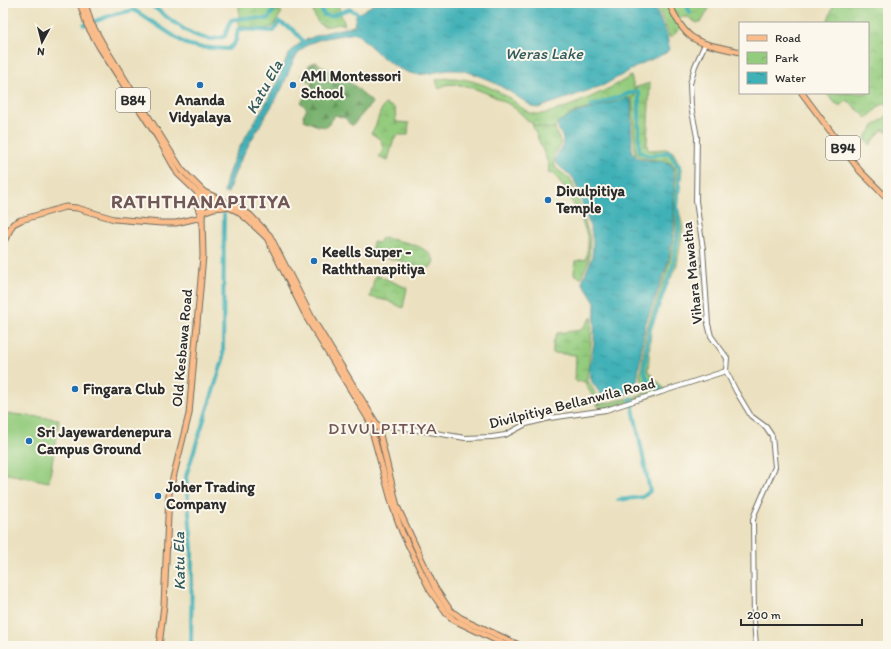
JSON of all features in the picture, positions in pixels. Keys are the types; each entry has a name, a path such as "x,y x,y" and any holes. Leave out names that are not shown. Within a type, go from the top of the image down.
{"main road":[{"name":"B84","path":"80,3 89,24 140,107 178,174 198,193 227,207 247,219 267,238 308,320 375,426"},
{"name":"B84","path":"85,3 85,16"},
{"path":"669,3 682,30 692,38 705,44 739,52"},
{"name":"B94","path":"803,94 860,171 888,199"},
{"name":"B84","path":"140,107 162,136 177,163 196,185 217,199 241,209 266,230 281,255 312,318 375,426 405,531 430,590 446,613 472,630 508,646"},
{"name":"Old Kesbawa Road","path":"188,184 202,214"},
{"path":"196,202 198,193"},
{"name":"Old Kesbawa Road","path":"159,646 164,605 169,494 189,407 203,256 202,214 204,196"},
{"path":"3,243 13,224 21,220 65,207 76,208 114,219 176,223 214,208 227,207"},
{"name":"B84","path":"405,531 435,588 450,610 481,629 521,646"}],"street":[{"name":"Vihara Mawatha","path":"705,44 695,66 690,84 690,96 697,133 696,202 703,249 708,324 711,336 727,358 726,371 736,391 751,416 766,427 772,436 774,467 753,520 754,621 756,646"},
{"name":"Divilpitiya Bellanwila Road","path":"375,426 394,426 465,438 505,435 526,424 550,418 618,407 726,371"}],"green space":[{"path":"239,3 273,3 274,8 282,12 273,27 263,29 239,26"},
{"path":"312,3 318,3 324,15 331,16 340,12 345,25 323,26 320,24 310,6"},
{"path":"318,3 338,3 340,12 331,16 324,15"},
{"path":"656,3 712,3 702,21 697,23 688,17 676,18 681,28 670,38"},
{"path":"826,3 888,3 888,103 881,105 867,118 847,100 841,106 835,103 827,94 869,94 869,22 827,22 833,6"},
{"path":"316,62 353,85 371,101 372,103 352,126 345,118 335,115 327,127 318,126 304,120 303,115 307,109 301,103 312,84 301,76 311,63"},
{"path":"631,76 634,88 634,97 574,112 555,125 555,128 542,128 534,125 513,107 498,98 476,89 454,84 445,85 439,89 436,80 455,78 485,85 503,94 531,113 543,114 598,94"},
{"path":"650,83 648,150 668,149 673,152 682,169 678,207 683,228 677,265 664,293 651,330 648,371 664,388 665,392 658,394 645,384 640,377 646,330 669,264 676,231 674,205 676,171 674,166 670,163 640,157 635,153 632,98 635,94 634,88"},
{"path":"385,104 395,108 396,122 409,123 408,135 398,135 394,139 388,160 379,157 383,150 381,140 371,133"},
{"path":"888,115 888,133 883,130 881,131 870,145 865,138 874,126"},
{"path":"532,124 543,128 555,128 561,144 554,156 554,163 556,168 572,181 590,238 589,260 581,278 574,274 575,261 586,259 588,244 587,236 575,208 555,174 548,173 548,163"},
{"path":"385,238 412,244 425,250 434,260 432,266 425,270 402,261 371,255 373,242 379,243 380,239"},
{"path":"375,276 379,276 407,288 403,308 388,301 370,297"},
{"path":"592,317 587,379 601,403 597,405 584,381 577,382 575,380 576,355 553,353 553,343 557,333 581,330"},
{"path":"654,390 658,394 601,410 597,405 634,397"},
{"name":"Sri Jayewardenepura Campus Ground","path":"3,413 59,419 49,482 3,473"}],"water":[{"name":"Weras Lake","path":"376,3 653,3 667,35 669,49 666,53 643,63 604,85 538,108 533,107 493,82 470,73 459,70 449,70 415,74 402,70 387,61 356,33 330,37 317,41 306,46 297,55 281,90 244,153 232,179 228,193 224,193 227,178 238,151 268,99 286,61 294,48 307,39 315,36 354,26 356,15"},
{"path":"628,98 631,100 632,151 635,156 640,159 665,162 674,168 674,231 668,263 645,325 636,388 625,395 606,397 602,396 592,382 589,370 594,343 595,303 582,282 592,258 593,241 591,230 574,179 556,163 556,156 563,144 558,122 575,113"}],"waterway":[{"path":"146,4 148,3 174,23 194,35 215,39 225,36 231,20 243,18 268,19 278,3"},
{"path":"318,3 324,15 331,16 349,9 357,13"},
{"path":"686,3 690,13"},
{"path":"84,25 115,14 134,10 186,44 198,47 228,49 237,38 238,29 274,31 279,22 292,29 305,43"},
{"path":"591,106 637,91 639,93 640,152 650,156 669,152 680,168 677,208 679,229 673,266 649,331 644,370 648,381 660,388 660,390"},
{"name":"Katu Ela","path":"191,646 192,549 186,476 223,360 224,215"},
{"path":"618,500 643,497 650,491 631,398"}],"place":[{"name":"Ananda Vidyalaya","path":"200,85"},
{"name":"AMI Montessori School","path":"293,85"},
{"name":"Divulpitiya Temple","path":"548,200"},
{"name":"Keells Super - Raththanapitiya","path":"314,261"},
{"name":"Fingara Club","path":"75,389"},
{"name":"Sri Jayewardenepura Campus Ground","path":"29,441"},
{"name":"Joher Trading Company","path":"158,496"}],"district":[{"name":"RATHTHANAPITIYA","path":"201,201"},
{"name":"DIVULPITIYA","path":"383,428"}]}
